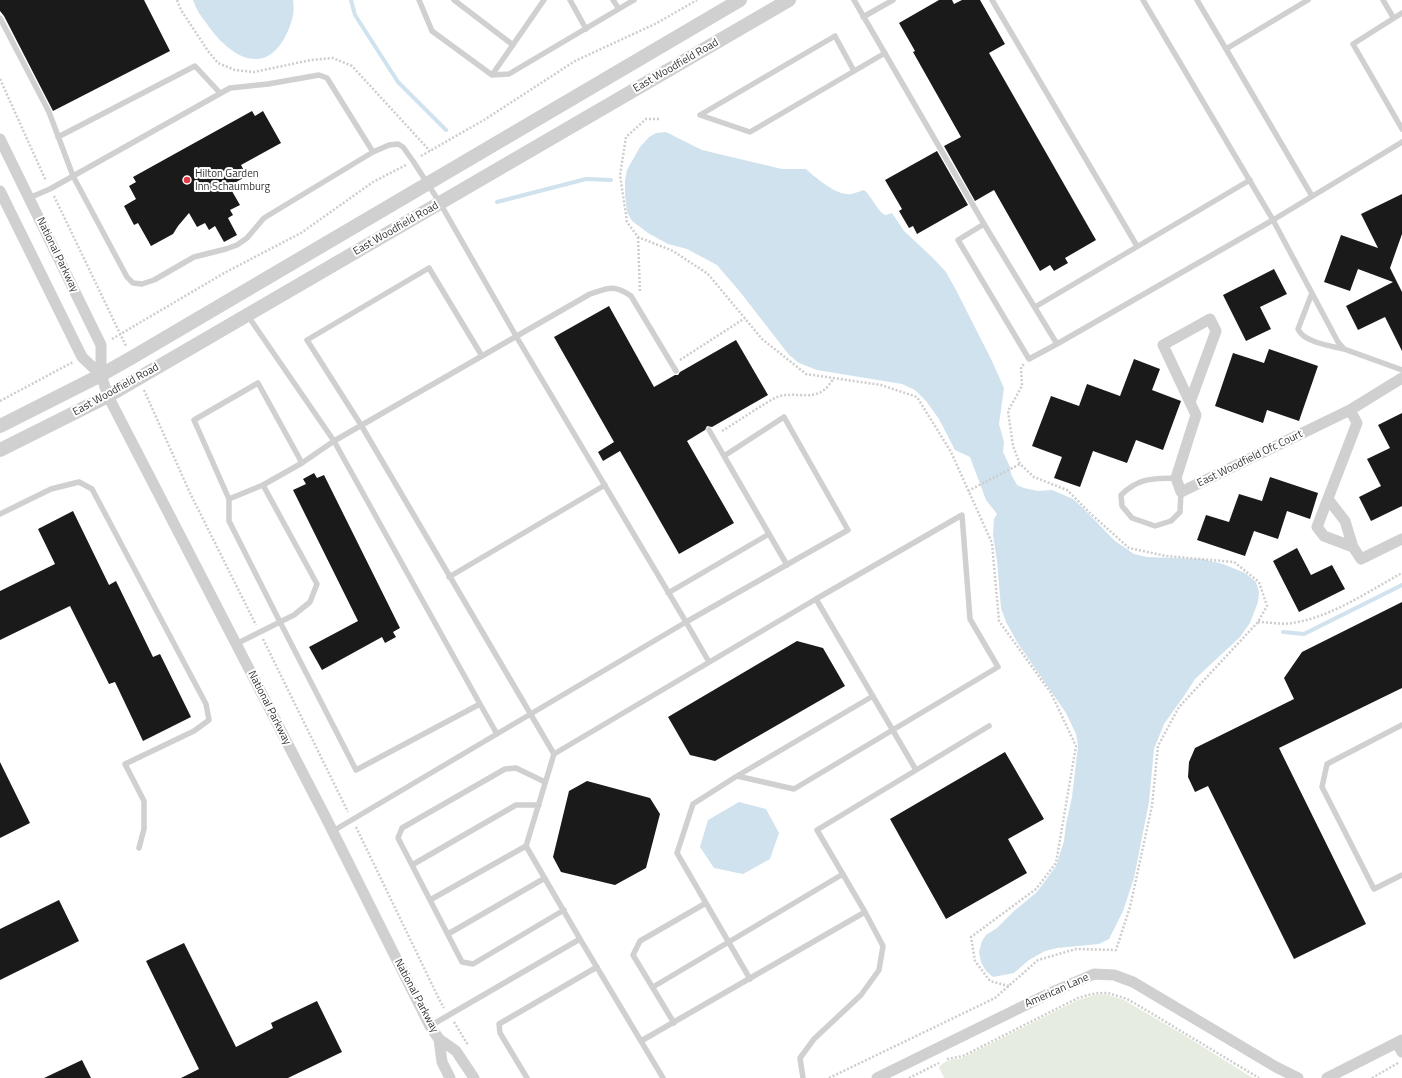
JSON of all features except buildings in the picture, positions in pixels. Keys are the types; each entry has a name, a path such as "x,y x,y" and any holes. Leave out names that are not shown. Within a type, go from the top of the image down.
{"street":[{"name":"East Woodfield Road","path":"0,426 101,375 740,0"},
{"name":"East Woodfield Road","path":"0,450 108,396 789,0"},
{"name":"National Parkway","path":"0,139 101,345 101,375 108,396 332,831 430,1026 439,1039 456,1051 474,1078"},
{"name":"National Parkway","path":"0,191 82,356 101,375"},
{"path":"1181,492 1176,478 1196,415 1163,345 1210,320 1216,331 1190,402"},
{"name":"East Woodfield Ofc Court","path":"1181,492 1350,410 1402,378"},
{"path":"1350,410 1357,423 1318,527 1324,536 1353,548"},
{"path":"1328,499 1345,521 1353,548 1361,560 1402,539"},
{"name":"American Lane","path":"877,1078 1050,993 1094,974 1114,975 1133,982 1276,1067 1298,1078"},
{"name":"National Parkway","path":"439,1039 442,1062 450,1078"},
{"path":"1327,1078 1400,1045"}],"lane":[{"path":"419,0 432,31 492,75 509,74 634,0"},
{"path":"454,0 513,45"},
{"path":"492,75 544,0"},
{"path":"570,0 586,29"},
{"path":"613,0 618,9"},
{"path":"854,0 984,224 1057,344"},
{"path":"863,16 893,0"},
{"path":"992,0 1137,246"},
{"path":"1143,0 1250,180 1338,342 1344,349"},
{"path":"1197,0 1312,196"},
{"path":"1226,49 1308,0"},
{"path":"1383,0 1394,17"},
{"path":"1402,13 1353,44 1402,129"},
{"path":"0,18 49,112 74,176 127,277 133,282 142,284 154,280 194,257 237,245 247,238 264,218 373,152 390,145 398,144 403,147 440,203 516,336 709,662"},
{"path":"854,71 835,36 700,115 750,132 885,53"},
{"path":"58,137 194,66 220,93"},
{"path":"29,198 74,176 230,88 268,84 320,75 327,78 373,152"},
{"path":"984,224 958,240 1029,359 1273,220 1402,142"},
{"path":"1035,307 1250,180"},
{"path":"482,356 429,268 307,340 361,425 554,754"},
{"path":"229,500 263,485 302,463 361,425 590,294 603,289 614,287 622,289 631,296 676,372"},
{"path":"1312,293 1298,329 1300,333 1310,339 1344,349 1402,370"},
{"path":"247,315 334,441 497,734"},
{"path":"302,463 258,383 194,420 229,500 229,521 356,770 480,704"},
{"path":"332,831 686,622 848,530 784,417 724,456"},
{"path":"708,430 787,565"},
{"path":"1176,478 1145,479 1121,494 1122,506 1132,518 1155,526 1171,521 1180,512 1181,492"},
{"path":"0,514 51,489 79,482 92,489 206,704 209,720 194,731 125,764 144,801 144,829 139,848"},
{"path":"236,644 294,614 310,602 317,584 263,485"},
{"path":"449,577 605,485"},
{"path":"430,900 526,846 554,754 816,599 962,515 970,619 998,667 794,789 737,776"},
{"path":"668,593 769,534"},
{"path":"816,599 916,770"},
{"path":"750,979 677,853 693,804 737,776 873,696"},
{"path":"1402,725 1327,764 1322,787 1374,889 1402,875"},
{"path":"803,1078 800,1058 814,1039 861,995 879,970 882,946 865,912 817,830 989,726"},
{"path":"545,782 516,768 505,768 402,828 398,838 462,962 473,964 564,910"},
{"path":"412,865 516,805 538,805"},
{"path":"526,846 663,1078"},
{"path":"653,987 843,874"},
{"path":"448,934 545,878"},
{"path":"674,1022 634,955 640,941 706,903"},
{"path":"641,1042 865,912"},
{"path":"430,1026 580,939"},
{"path":"527,1078 500,1033 499,1024 597,967"}],"path":[{"path":"0,79 36,161 121,333 226,272 301,233 373,182 484,120 575,61 657,23 697,0"},
{"path":"659,120 646,119 626,137 620,175 627,222 638,236 673,251 708,274 762,339 806,374 834,378 825,390 820,393 813,395 787,394 776,398 722,431"},
{"path":"638,236 640,312"},
{"path":"672,365 745,318"},
{"path":"829,1078 995,998 1038,960 1076,949 1116,950 1130,907 1152,806 1158,746 1179,707 1258,622 1266,606 1259,582 1234,562 1166,556 1129,548 1067,490 1034,477 1020,464 1013,446 1008,411 1022,386 1021,367 1029,359"},
{"path":"0,401 65,367"},
{"path":"148,400 190,493 260,632 439,999 472,1051"},
{"path":"968,491 1020,464"},
{"path":"1258,622 1291,623 1319,615 1347,604 1402,573"},
{"path":"909,1078 949,1058 963,1056 1078,998 1099,993 1108,993 1136,1004 1260,1078"},
{"path":"1372,1078 1402,1061"}],"shaded area":[{"path":"1105,994 1124,1000 1253,1078 944,1078 939,1067 945,1062 962,1058 1078,1000"}],"water":[{"path":"193,0 293,0 292,21 287,33 278,47 268,56 258,59 247,58 236,53 225,45 201,16"},
{"path":"666,132 702,150 782,169 806,169 815,177 840,193 852,194 864,190 881,212 886,215 892,213 904,231 946,272 956,290 1004,388 999,424 1004,442 1003,452 1010,467 1011,474 1017,485 1038,491 1052,490 1073,499 1115,541 1134,554 1147,557 1202,559 1223,564 1245,573 1256,582 1259,592 1258,602 1250,623 1240,637 1195,679 1164,724 1154,749 1149,802 1134,878 1123,911 1109,939 1099,944 1057,948 1045,951 1029,960 1014,973 993,977 986,971 981,962 979,952 982,941 986,935 997,928 1014,911 1037,892 1056,866 1064,841 1072,797 1078,746 1076,734 1066,713 1017,642 1006,622 1001,608 993,535 994,519 997,514 986,500 970,457 955,450 939,419 926,401 915,390 902,384 817,370 799,363 789,355 741,293 717,265 687,249 668,244 648,233 632,221 627,212 625,194 627,170 640,147 649,137 656,133"},
{"path":"739,802 766,809 779,833 770,859 743,874 714,868 700,847 708,820"}],"waterway":[{"path":"351,0 355,15 398,82 446,130"},
{"path":"497,202 586,179 611,180"},
{"path":"1283,632 1304,634 1402,585"}],"place":[{"name":"Hilton Garden Inn Schaumburg","path":"187,180"}]}
